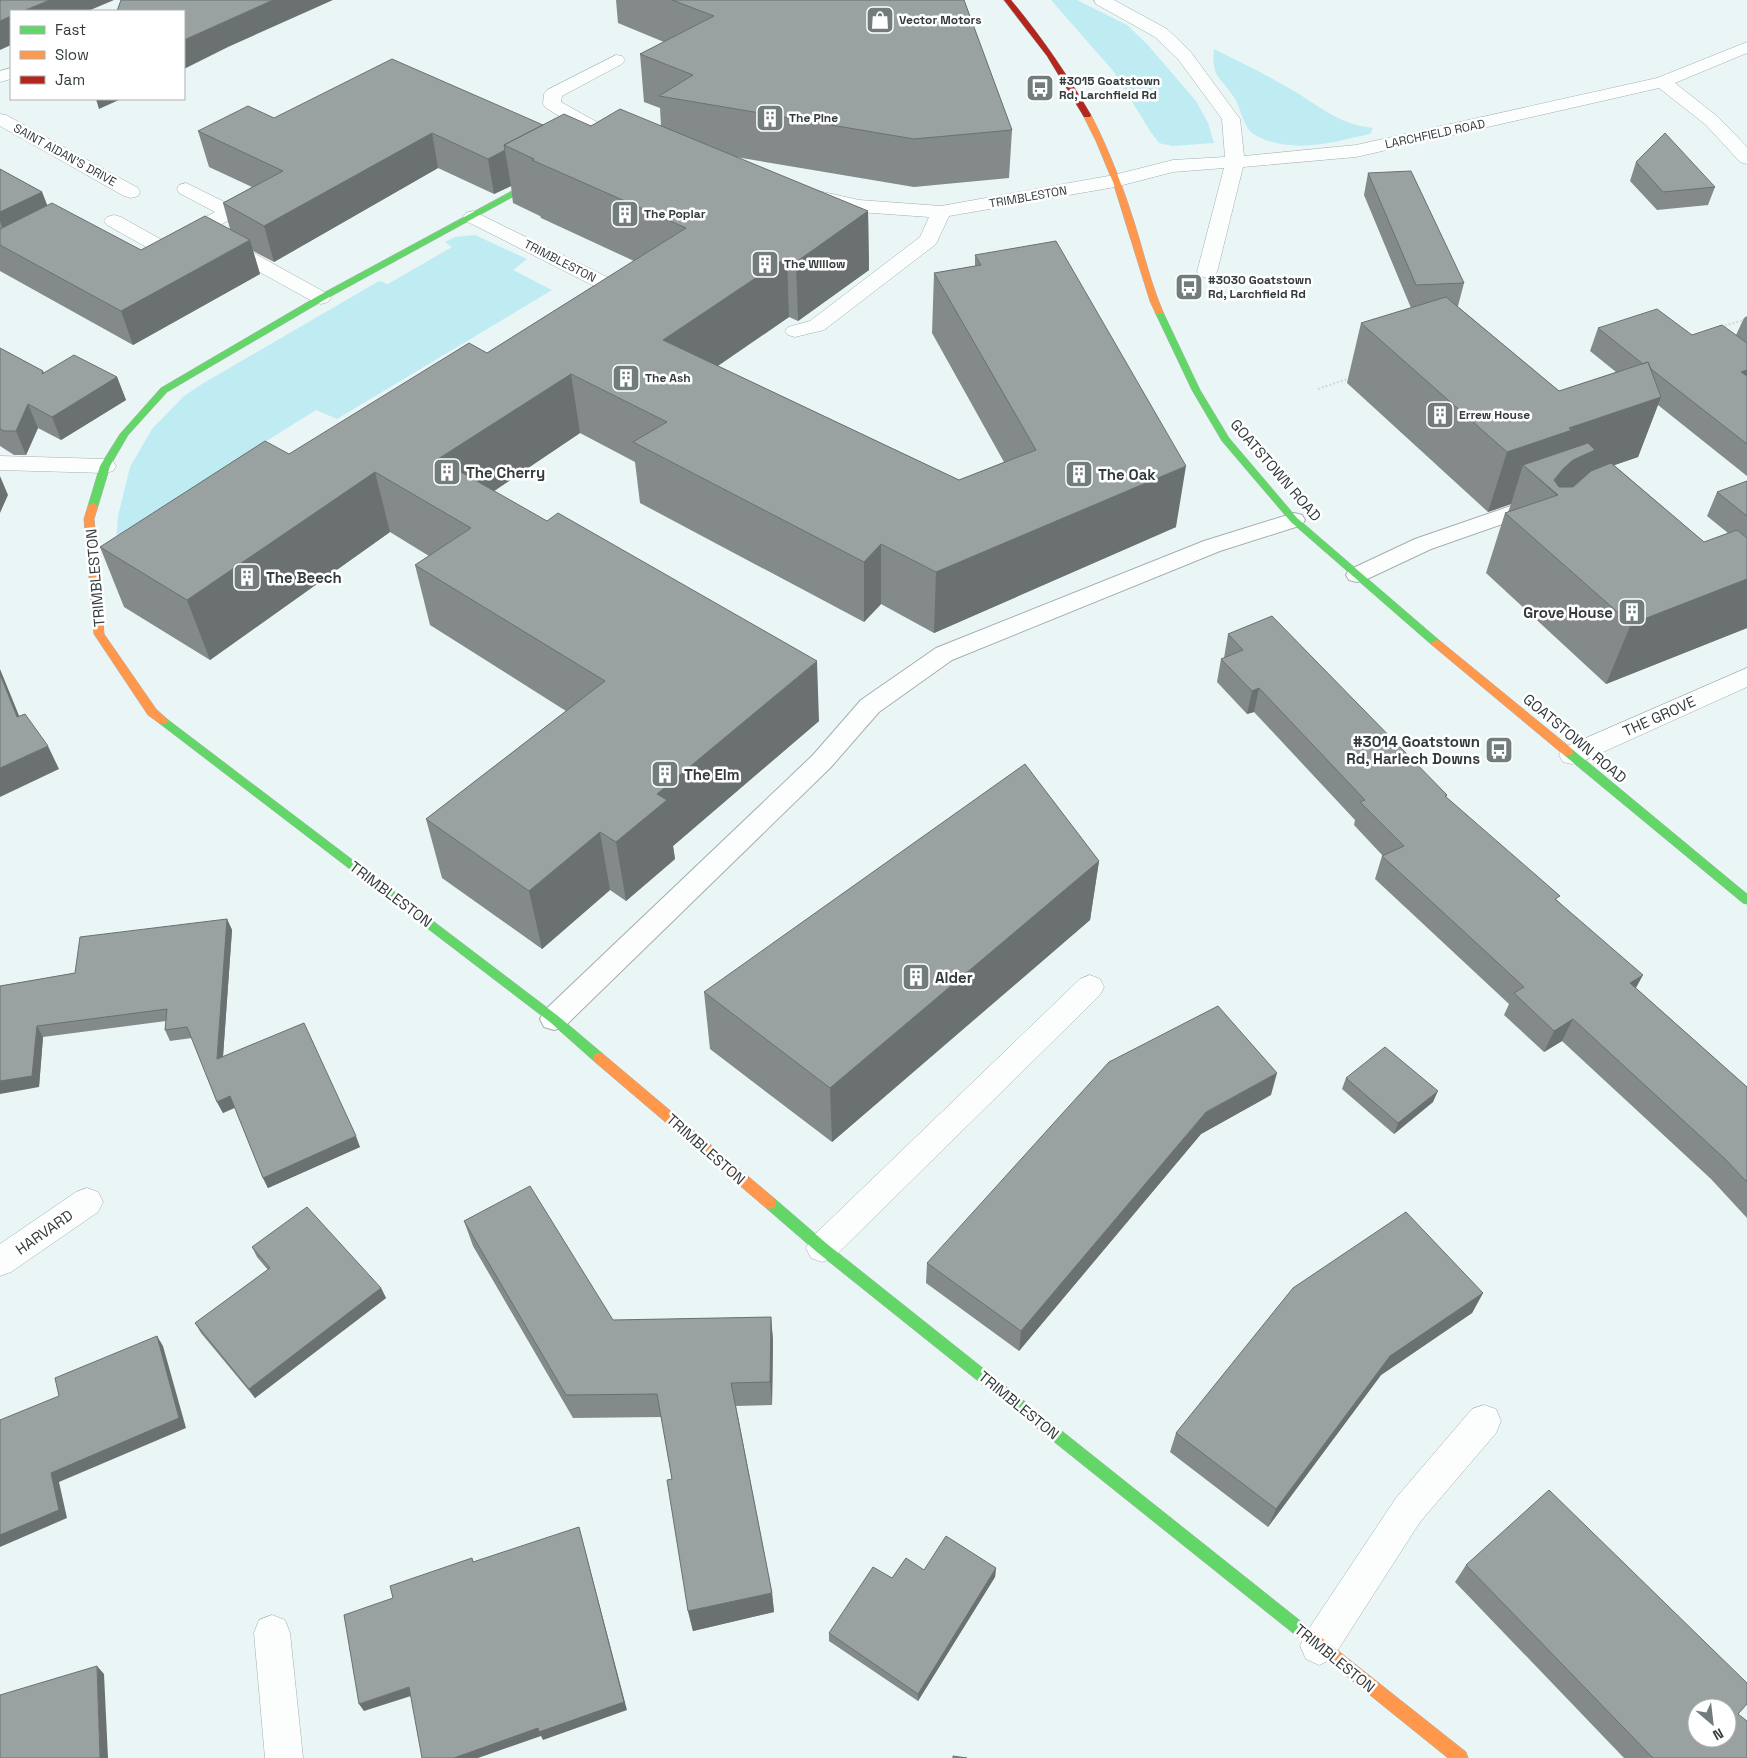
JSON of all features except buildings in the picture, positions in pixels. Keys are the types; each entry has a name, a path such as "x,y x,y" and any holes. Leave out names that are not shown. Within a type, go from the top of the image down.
{"street":[{"name":"GOATSTOWN ROAD","path":"1007,0 1032,30 1076,95 1100,141 1131,225 1148,289 1196,390 1225,439 1294,520 1357,575 1747,900"},
{"path":"1102,0 1161,33 1184,55 1231,119 1236,163 1207,272"},
{"name":"LARCHFIELD ROAD","path":"1115,181 1173,166 1236,163 1356,151 1662,82 1747,47"},
{"path":"616,60 552,94 552,104 610,141 641,148"},
{"path":"1662,82 1712,121 1747,158"},
{"name":"SAINT AIDAN'S DRIVE","path":"0,119 131,192"},
{"name":"TRIMBLESTON","path":"556,171 321,298 164,390 124,434 105,466 89,519 100,634 152,712 554,1019 822,1248 1460,1758"},
{"name":"TRIMBLESTON","path":"795,192 859,206 941,212 1115,181"},
{"path":"114,221 162,248 230,212 186,189"},
{"path":"795,331 817,326 929,240 941,212"},
{"name":"TRIMBLESTON","path":"473,217 608,285 607,294 574,315"},
{"path":"198,230 321,298"},
{"path":"0,463 105,466"},
{"name":"THE GROVE","path":"1572,755 1747,677"},
{"path":"822,1248 1090,987"},
{"name":"HARVARD","path":"0,1262 87,1202"},
{"path":"1319,1646 1408,1510 1484,1421"},
{"path":"272,1633 284,1758"}],"lane":[{"path":"1357,575 1423,544 1554,498"},
{"path":"554,1019 822,761 870,706 944,654 1212,546 1294,520"}],"path":[{"path":"1718,329 1747,319"},
{"path":"1318,389 1356,377"}],"shaded area":[{"path":"1051,0 1077,0 1127,25 1147,44 1196,101 1208,123 1214,143 1172,146 1159,143 1114,72"},
{"path":"1214,49 1298,93 1338,118 1360,126 1373,128 1370,134 1333,142 1294,146 1269,141 1256,136 1247,127 1235,99 1218,77 1213,59"},
{"path":"475,235 527,259 513,270 552,290 337,419 316,410 252,450 292,473 113,582 118,516 130,467 152,429 184,396 379,281 388,284 452,247 445,242 455,237"}],"traffic: fast":[{"path":"93,506 105,466 124,434 164,390 321,298 545,177"},
{"path":"1159,312 1196,390 1225,439 1294,520 1436,643"},
{"path":"163,720 554,1019 599,1058"},
{"path":"1568,752 1747,900"},
{"path":"770,1203 822,1248 1303,1632"}],"traffic: slow":[{"path":"1087,115 1117,182 1147,280 1159,312"},
{"path":"93,506 89,519 99,634 152,712 163,720"},
{"path":"1436,643 1568,752"},
{"path":"599,1058 770,1203"},
{"path":"1303,1632 1460,1758"}],"traffic: jam":[{"path":"1007,0 1050,55 1087,115"}],"place":[{"name":"Vector Motors","path":"880,20"},
{"name":"#3015 Goatstown Rd, Larchfield Rd","path":"1040,88"},
{"name":"The Pine","path":"770,118"},
{"name":"The Poplar","path":"625,214"},
{"name":"The Willow","path":"765,264"},
{"name":"#3030 Goatstown Rd, Larchfield Rd","path":"1189,287"},
{"name":"The Ash","path":"626,378"},
{"name":"Errew House","path":"1440,415"},
{"name":"The Cherry","path":"447,472"},
{"name":"The Oak","path":"1079,474"},
{"name":"The Beech","path":"247,577"},
{"name":"Grove House","path":"1632,612"},
{"name":"#3014 Goatstown Rd, Harlech Downs","path":"1499,750"},
{"name":"The Elm","path":"665,774"},
{"name":"Alder","path":"916,977"}]}
